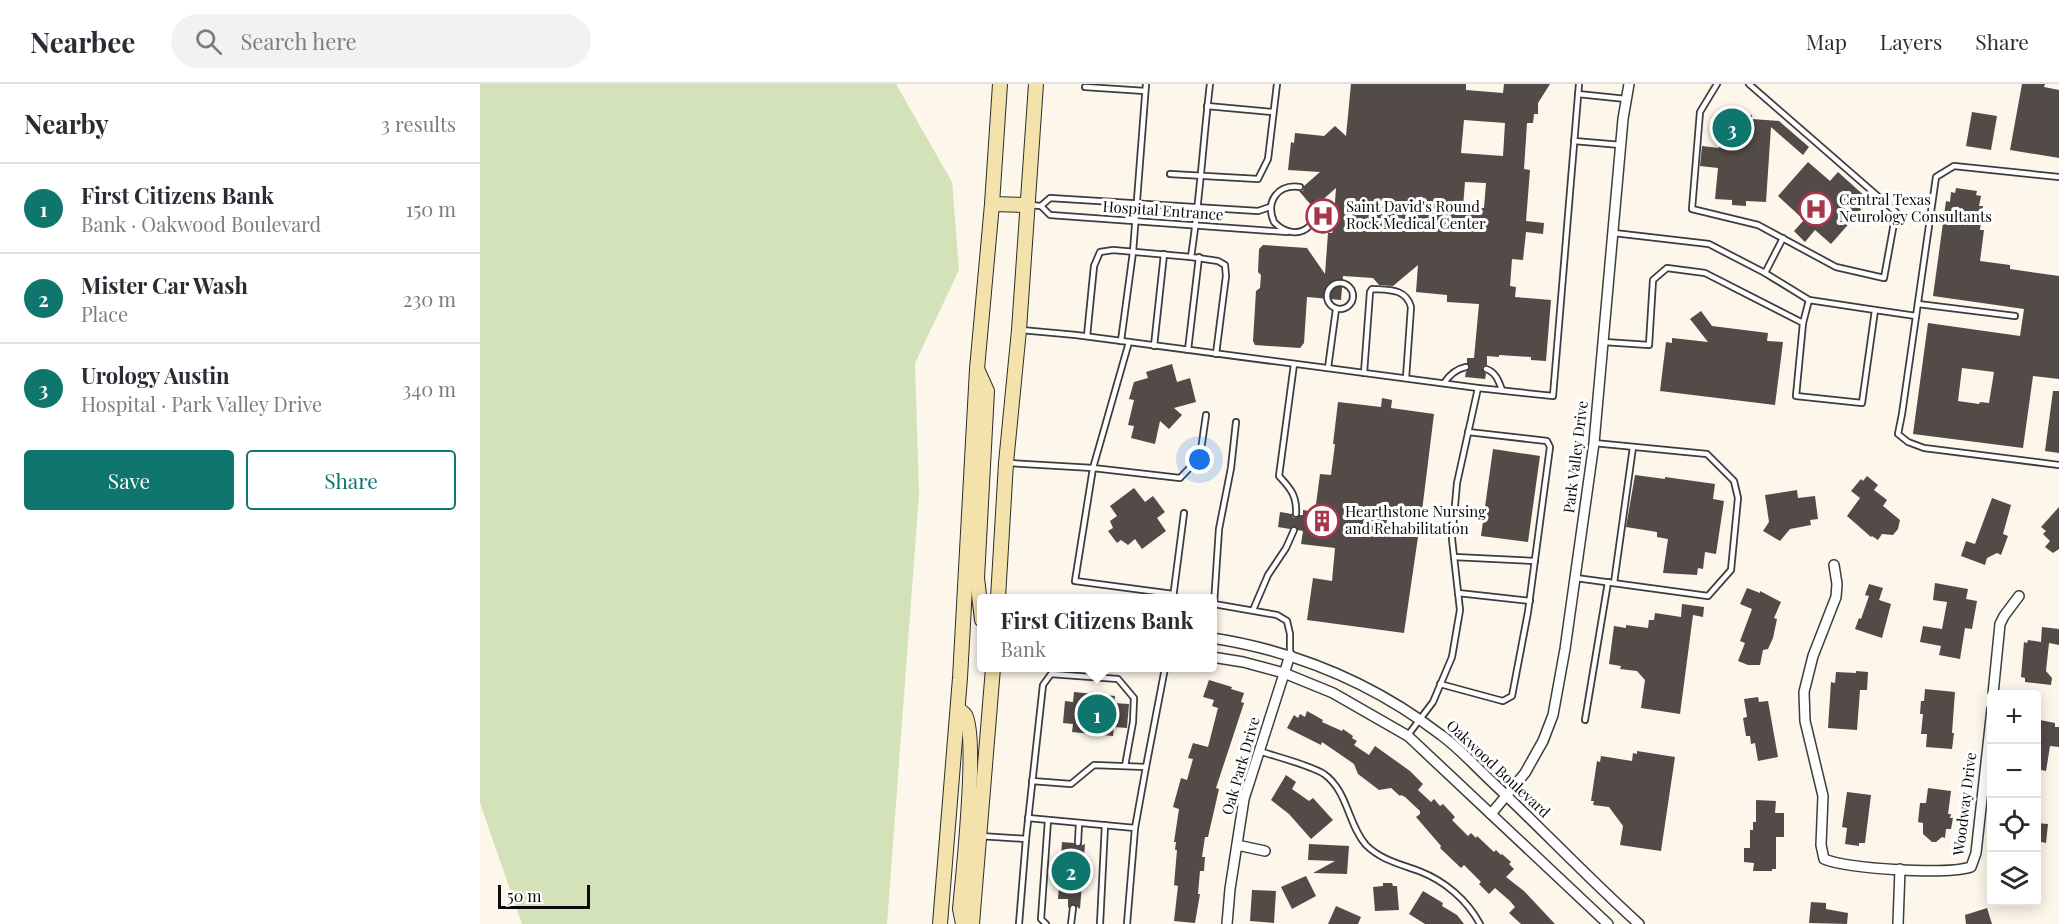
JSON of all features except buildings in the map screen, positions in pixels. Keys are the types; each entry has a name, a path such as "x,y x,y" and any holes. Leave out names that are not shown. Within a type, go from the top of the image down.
{"main road":[{"path":"940,924 958,709 977,369 1000,84"},
{"path":"998,594 1006,463 1034,206 1036,84"},
{"path":"992,204 1034,206"},
{"path":"977,369 987,391 977,578 979,594"},
{"path":"972,924 993,672"},
{"path":"958,709 965,715 969,729 968,812 960,909 963,924"}],"street":[{"name":"Park Valley Drive","path":"1491,814 1526,773 1543,741 1553,715 1576,578 1594,443 1621,145 1629,84"},
{"name":"Woodway Drive","path":"1834,565 1837,584 1836,597 1813,656 1804,692 1805,720 1823,796 1821,845 1824,859 1836,864 1900,869 1961,870 1971,867 1976,853 1988,744"},
{"path":"1993,690 2000,624 2019,596"},
{"name":"Oakwood Boulevard","path":"1217,639 1246,643 1319,665 1387,698 1420,720 1450,742 1639,924"},
{"name":"Oak Park Drive","path":"1227,924 1244,799 1290,655"},
{"path":"1217,658 1243,662 1284,674 1333,693 1408,736 1608,924"},
{"path":"1237,845 1265,850"},
{"path":"1898,924 1900,869"}],"lane":[{"path":"1122,341 1136,220 1146,84"},
{"path":"1191,256 1210,84"},
{"path":"1170,174 1258,179 1268,159 1276,84"},
{"path":"1020,330 1087,336 1553,396 1579,84"},
{"path":"1717,84 1700,112 1692,208 1758,225 1836,267 1884,278 1896,212 1749,84"},
{"path":"1084,87 1145,91"},
{"path":"1578,94 1626,99"},
{"path":"1207,106 1273,112"},
{"path":"1574,141 1621,145"},
{"path":"2059,177 1954,166 1936,177 1898,434 1908,442 1924,448 2059,465"},
{"path":"1300,187 1292,186 1276,194 1270,207 1274,222 1280,229 1295,233 1310,226 1317,211 1316,202"},
{"name":"Hospital Entrance","path":"1034,206 1050,198 1258,211 1270,207"},
{"name":"Hospital Entrance","path":"1034,206 1050,215 1287,232"},
{"path":"1614,233 1709,244 1765,273 1809,300 1916,316"},
{"path":"1765,273 1783,238"},
{"path":"1087,336 1094,266 1100,252 1113,250 1199,257 1225,265 1226,276 1216,354"},
{"path":"1154,346 1164,254"},
{"path":"1188,350 1199,257"},
{"path":"1604,342 1649,345 1653,280 1668,268 1705,273 1803,323"},
{"path":"1342,283 1350,287 1353,297 1347,307 1336,309 1329,304 1327,295 1334,284 1342,283"},
{"path":"1364,373 1370,291 1372,289 1398,291 1407,297 1411,307 1406,378"},
{"path":"1809,300 1803,323 1796,396 1862,403 1875,310"},
{"path":"1918,304 2015,316"},
{"path":"1329,368 1336,309"},
{"path":"1129,342 1094,468 1076,581 1160,594"},
{"path":"1294,364 1279,476 1291,490 1297,503 1296,514"},
{"path":"1444,383 1458,369 1466,367"},
{"path":"1486,369 1491,370 1497,376 1502,390"},
{"path":"1408,736 1433,702 1452,657 1460,610 1452,540 1457,483 1478,388"},
{"path":"1006,463 1094,468 1180,478 1200,457 1206,415"},
{"path":"1215,594 1219,528 1231,468 1236,422"},
{"path":"1440,684 1503,701 1512,696 1530,600 1550,447 1546,441 1468,432"},
{"path":"1576,578 1708,596 1731,570 1738,498 1734,481 1707,454 1594,443"},
{"path":"1585,720 1611,583 1633,447"},
{"path":"1173,594 1184,513"},
{"path":"1253,610 1268,575 1286,548 1294,530"},
{"path":"1454,557 1535,561"},
{"path":"1458,593 1530,600"},
{"path":"1217,604 1277,615 1287,621 1290,655"},
{"path":"1127,924 1135,828 1164,672"},
{"path":"1018,924 1043,686 1050,674 1118,679 1134,698 1133,722 1125,766"},
{"path":"1259,751 1326,775 1339,791 1367,845 1385,859 1421,872 1449,888 1468,906 1480,924"},
{"path":"1032,781 1071,784 1094,765 1146,767"},
{"path":"1028,818 1135,828"},
{"path":"1046,924 1041,918 1048,820"},
{"path":"1078,843 1079,823"},
{"path":"1100,924 1105,825"},
{"path":"979,836 1026,839"},
{"path":"1071,924 1073,908"}],"green space":[{"path":"480,84 896,84 952,182 959,270 915,363 919,494 887,924 522,924 480,803"}],"place":[{"name":"Urology Austin","path":"1732,128"},
{"name":"Central Texas Neurology Consultants","path":"1816,209"},
{"name":"Saint David's Round Rock Medical Center","path":"1323,216"},
{"name":"Hearthstone Nursing and Rehabilitation","path":"1322,521"},
{"name":"First Citizens Bank","path":"1097,714"},
{"name":"Mister Car Wash","path":"1071,871"}]}
